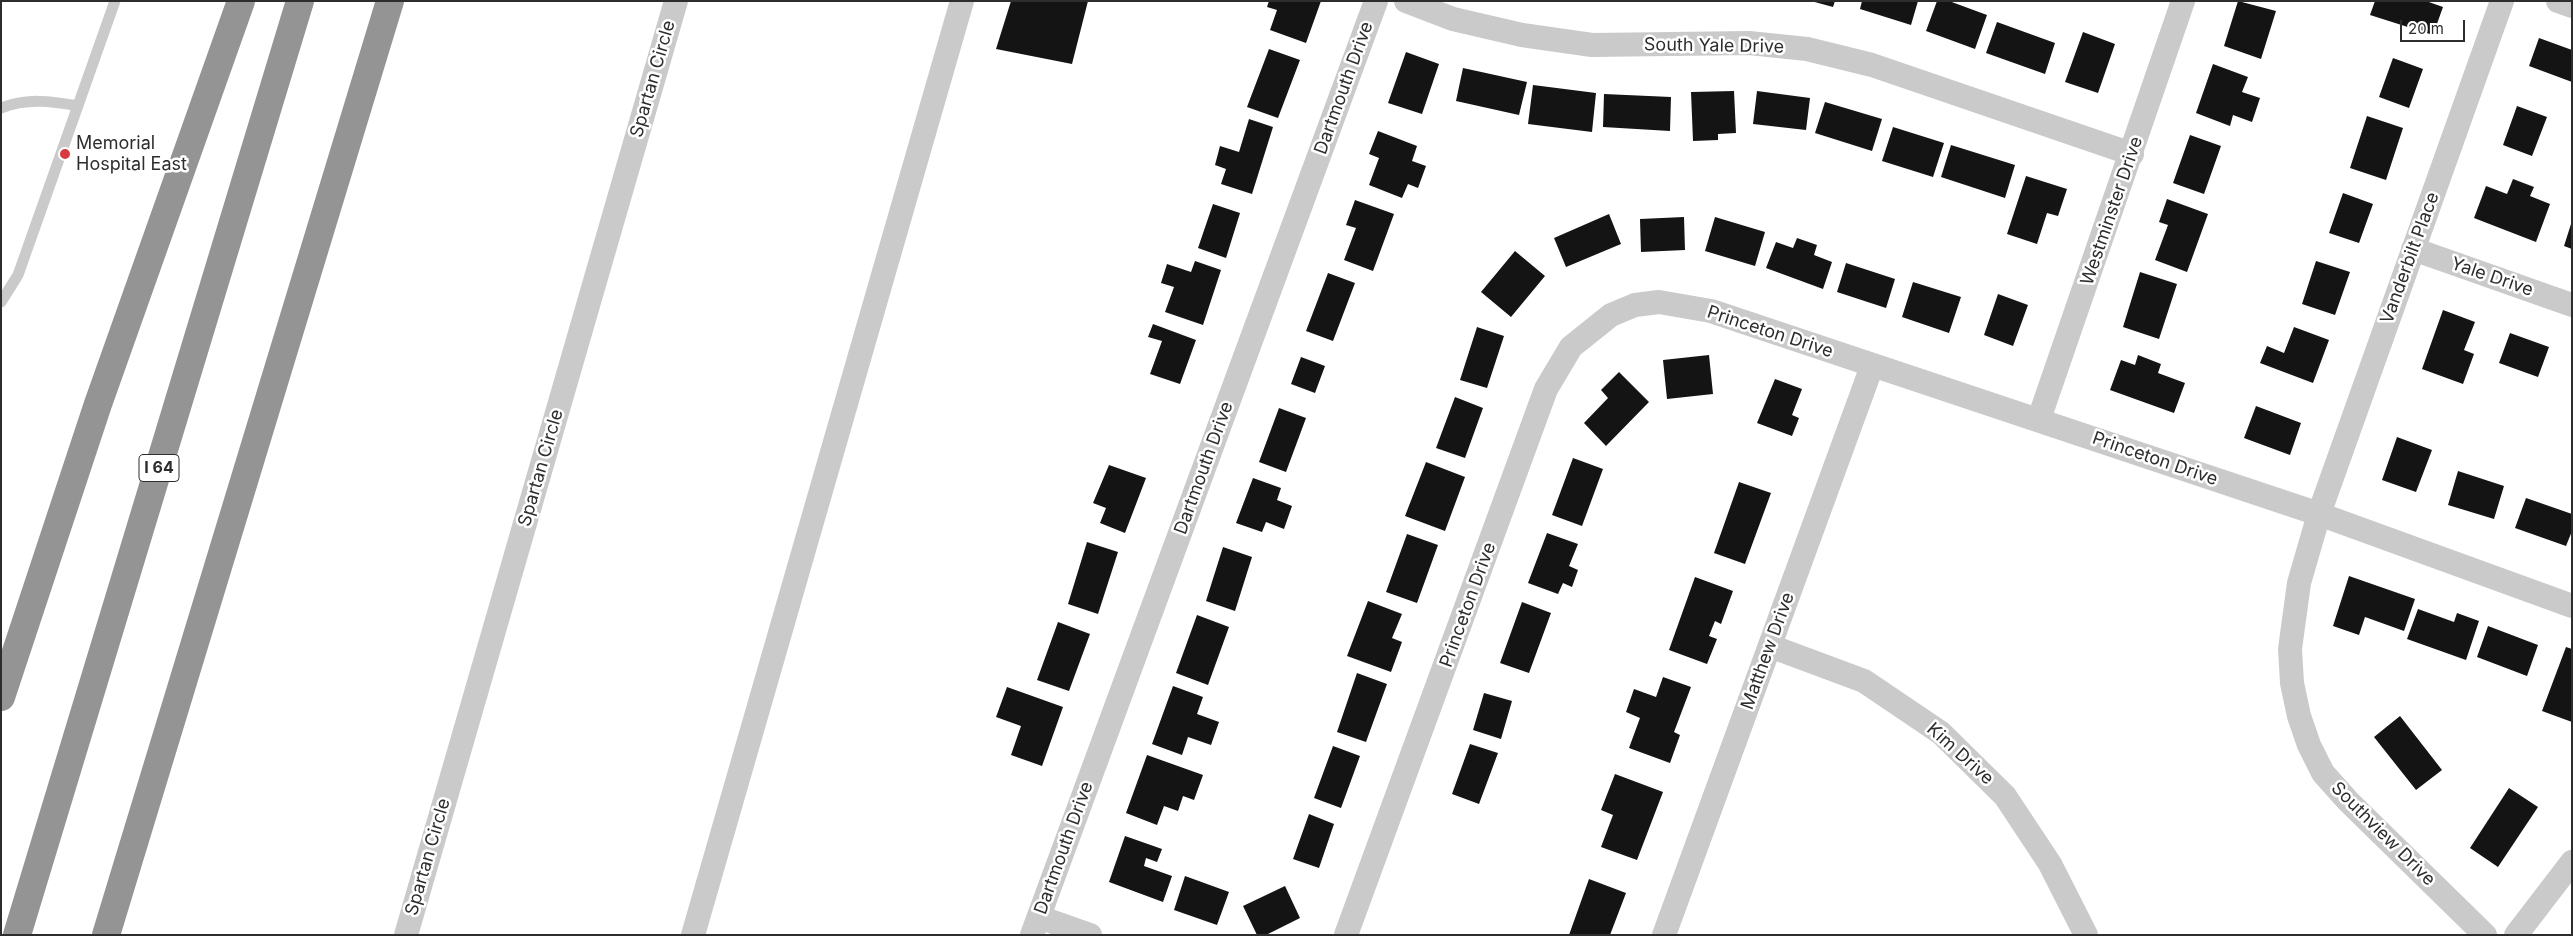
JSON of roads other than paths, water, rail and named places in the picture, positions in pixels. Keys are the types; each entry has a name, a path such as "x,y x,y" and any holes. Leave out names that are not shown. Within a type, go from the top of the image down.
{"highway":[{"path":"1,697 98,404 200,112 241,1"},
{"name":"I 64","path":"17,935 300,1"},
{"path":"106,935 390,1"}],"street":[{"name":"Spartan Circle","path":"406,935 676,1"},
{"path":"693,935 962,1"},
{"name":"Dartmouth Drive","path":"1036,926 1376,1"},
{"name":"South Yale Drive","path":"1406,1 1454,19 1522,35 1592,45 1748,43 1807,49 1872,64 2132,154"},
{"name":"Westminster Drive","path":"2039,420 2183,1"},
{"name":"Vanderbilt Place","path":"2319,514 2502,1"},
{"path":"2558,1 2572,6"},
{"name":"Yale Drive","path":"2413,249 2572,305"},
{"name":"Princeton Drive","path":"1346,935 1546,389 1571,347 1611,315 1635,305 1659,302 1711,311 2319,514 2572,606"},
{"name":"Matthew Drive","path":"1664,935 1872,366"},
{"name":"Southview Drive","path":"2319,514 2299,583 2290,649 2292,683 2299,716 2309,745 2323,773 2348,801 2485,935"},
{"name":"Kim Drive","path":"1770,646 1864,681 1941,733 2005,796 2050,864 2086,935"},
{"path":"2516,935 2572,862"},
{"path":"1036,926 1090,935"}],"lane":[{"path":"1,302 18,275 115,1"},
{"path":"1,108 17,102 46,100 78,106"}],"place":[{"name":"Memorial Hospital East","path":"65,154"}]}
